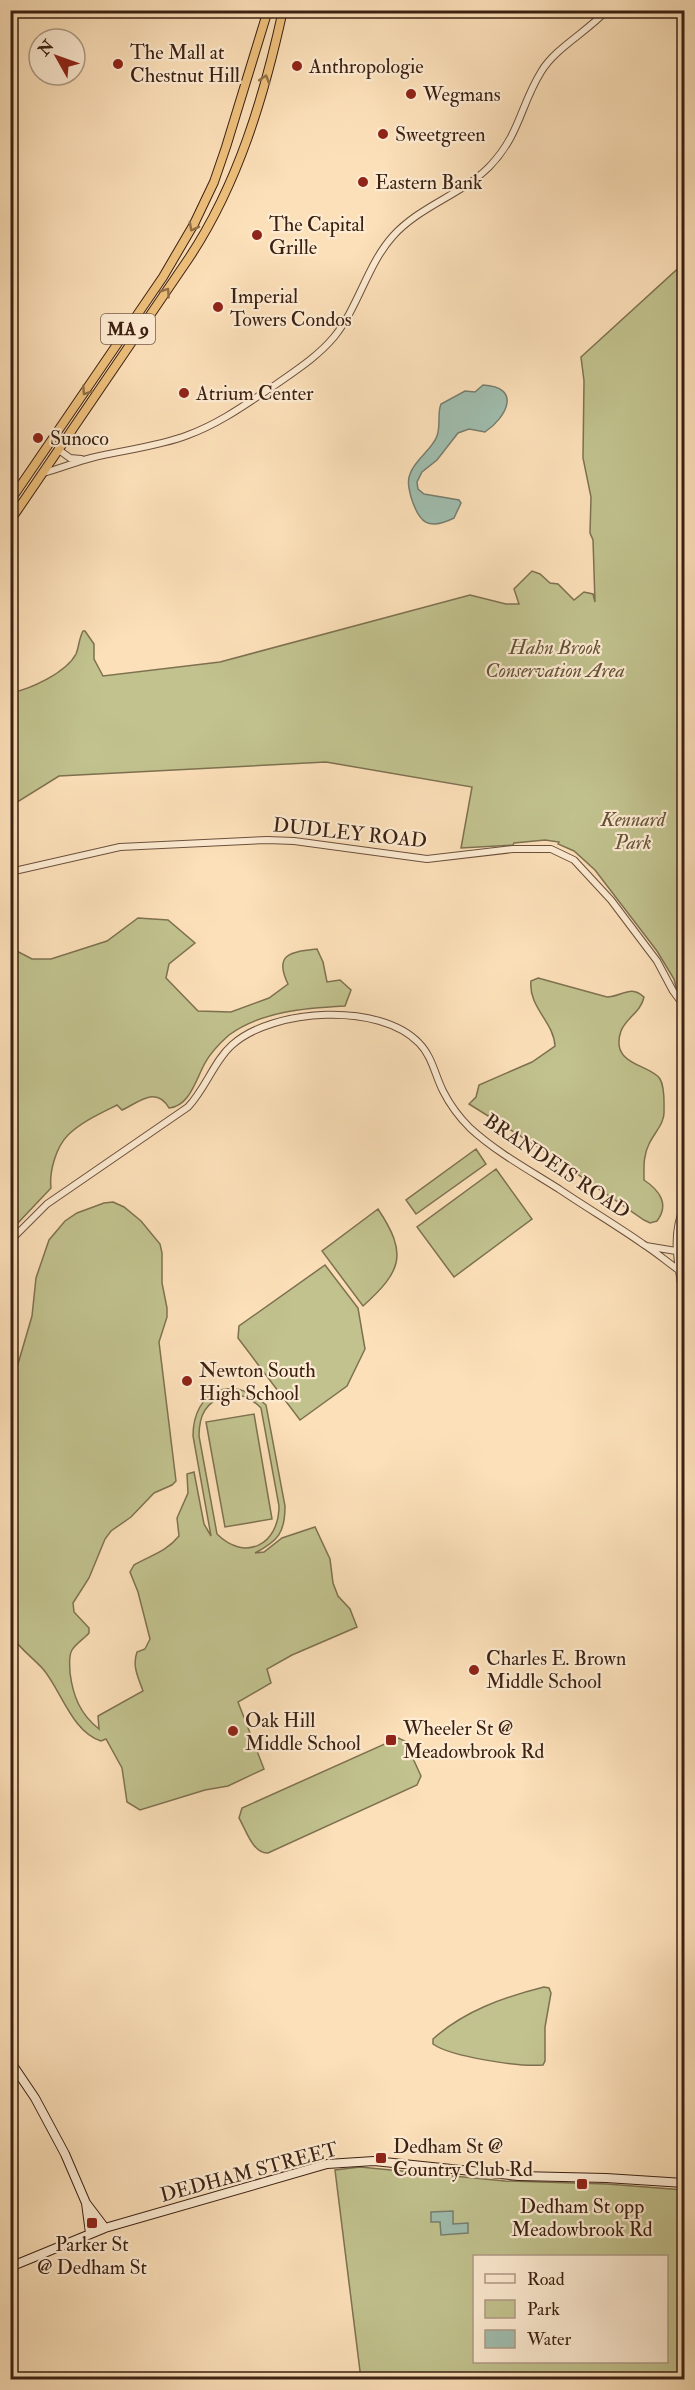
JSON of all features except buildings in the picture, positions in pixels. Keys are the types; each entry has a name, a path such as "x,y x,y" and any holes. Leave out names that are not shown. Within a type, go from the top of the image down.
{"highway":[{"name":"MA 9","path":"10,501 163,277 194,224 214,182 268,10"},
{"name":"MA 9","path":"10,521 189,258 214,217 246,143 283,10"}],"main road":[{"path":"10,2061 53,2127 87,2203 105,2228"},
{"name":"DEDHAM STREET","path":"10,2267 105,2228 310,2168 359,2161 401,2163 519,2176 684,2183"},
{"path":"87,2203 90,2233"}],"street":[{"path":"43,473 87,459 172,441 209,426 241,408 318,353 341,327 375,261 394,235 424,210 476,179 501,153 516,130 540,72 607,10"},
{"path":"59,450 71,458 87,459"},
{"name":"DUDLEY ROAD","path":"10,872 120,847 267,840 427,859 513,849 551,849 572,858 611,900 657,961 684,1006"},
{"name":"BRANDEIS ROAD","path":"10,1241 47,1203 188,1107 200,1094 223,1055 244,1035 298,1017 334,1015 386,1023 401,1028 414,1037 427,1054 448,1102 470,1128 501,1152 646,1246 680,1271"},
{"path":"684,1207 675,1236 684,1307"},
{"name":"BRANDEIS ROAD","path":"646,1246 676,1251"}],"green space":[{"path":"684,263 684,995 676,987 674,979 657,951 595,870 574,851 558,844 559,842 545,840 514,843 513,845 461,848 472,787 326,762 59,776 11,806 11,693 37,684 64,668 76,654 83,631 94,644 94,659 103,676 220,662 470,595 506,604 519,604 514,589 532,571 540,574 550,583 558,584 574,600 584,592 593,594 595,602 593,540 590,533 591,497 583,458 584,381 581,357"},
{"path":"138,918 168,920 195,943 169,964 166,978 198,1011 231,1012 269,998 288,984 284,974 284,960 293,953 317,949 323,962 327,982 340,980 351,990 345,1006 285,1012 242,1027 229,1035 210,1055 187,1097 176,1106 169,1108 164,1101 153,1097 140,1100 122,1110 117,1105 91,1118 64,1140 54,1160 51,1188 16,1225 10,1221 11,948 32,959 51,959 107,941"},
{"path":"538,978 607,997 630,991 644,997 640,1007 623,1026 619,1042 626,1058 655,1074 663,1086 664,1115 647,1148 644,1166 644,1180 654,1188 663,1203 661,1215 657,1221 650,1223 644,1220 538,1147 469,1104 476,1097 479,1085 532,1062 555,1046 554,1037 533,999 531,981"},
{"path":"476,1149 486,1164 416,1214 406,1200"},
{"path":"496,1169 532,1219 454,1277 417,1227"},
{"path":"113,1202 124,1207 141,1221 160,1244 167,1317 159,1342 176,1481 154,1493 131,1517 111,1531 105,1539 89,1578 73,1603 74,1612 89,1628 89,1633 74,1648 70,1658 73,1689 82,1711 99,1729 98,1716 143,1691 135,1662 137,1652 145,1649 150,1639 138,1592 130,1572 134,1565 164,1550 179,1536 177,1518 188,1493 187,1474 194,1472 204,1524 211,1536 193,1436 195,1420 200,1407 217,1391 241,1390 253,1395 266,1405 285,1515 279,1535 255,1553 264,1552 282,1538 315,1527 330,1559 333,1583 338,1596 350,1609 357,1627 292,1655 267,1669 271,1683 238,1702 264,1769 228,1786 205,1790 140,1810 127,1802 122,1768 106,1739 101,1741 82,1729 43,1669 10,1634 13,1381 32,1316 36,1278 49,1240 65,1221 77,1213","holes":["226,1394 249,1399 261,1408 279,1506 273,1531 267,1539 249,1548 238,1547 217,1534 199,1436 200,1421 205,1410 213,1401"]},
{"path":"378,1209 394,1238 397,1250 396,1261 393,1272 386,1282 363,1306 322,1251"},
{"path":"325,1265 358,1308 365,1349 347,1386 300,1420 238,1338 239,1326"},
{"path":"254,1414 272,1519 225,1527 206,1422"},
{"path":"398,1738 405,1741 421,1776 417,1785 268,1853 254,1846 239,1818 242,1808"},
{"path":"544,1987 549,1988 551,1993 545,2027 543,2065 486,2060 455,2053 433,2044 433,2039 445,2029 471,2013 499,2000"},
{"path":"360,2167 505,2181 607,2184 684,2190 684,2379 361,2379 335,2170"}],"water":[{"path":"483,385 503,391 507,397 507,404 493,426 485,432 469,429 458,433 437,460 422,472 417,482 418,489 424,494 459,500 461,503 454,518 431,524 421,518 414,506 408,482 410,474 435,441 439,428 441,404 465,391 475,392"},
{"path":"453,2211 453,2224 468,2223 468,2233 441,2235 440,2222 431,2222 431,2212"}],"place":[{"name":"The Mall at Chestnut Hill","path":"118,64"},
{"name":"Anthropologie","path":"297,66"},
{"name":"Wegmans","path":"411,94"},
{"name":"Sweetgreen","path":"383,134"},
{"name":"Eastern Bank","path":"363,182"},
{"name":"The Capital Grille","path":"257,235"},
{"name":"Imperial Towers Condos","path":"218,307"},
{"name":"Atrium Center","path":"184,393"},
{"name":"Sunoco","path":"38,438"},
{"name":"Newton South High School","path":"187,1381"},
{"name":"Charles E. Brown Middle School","path":"474,1670"},
{"name":"Oak Hill Middle School","path":"233,1731"},
{"name":"Wheeler St @ Meadowbrook Rd","path":"391,1740"},
{"name":"Dedham St @ Country Club Rd","path":"381,2158"},
{"name":"Dedham St opp Meadowbrook Rd","path":"582,2184"},
{"name":"Parker St @ Dedham St","path":"92,2223"}],"park label":[{"name":"Hahn Brook Conservation Area","path":"555,658"},
{"name":"Kennard Park","path":"633,830"}]}
